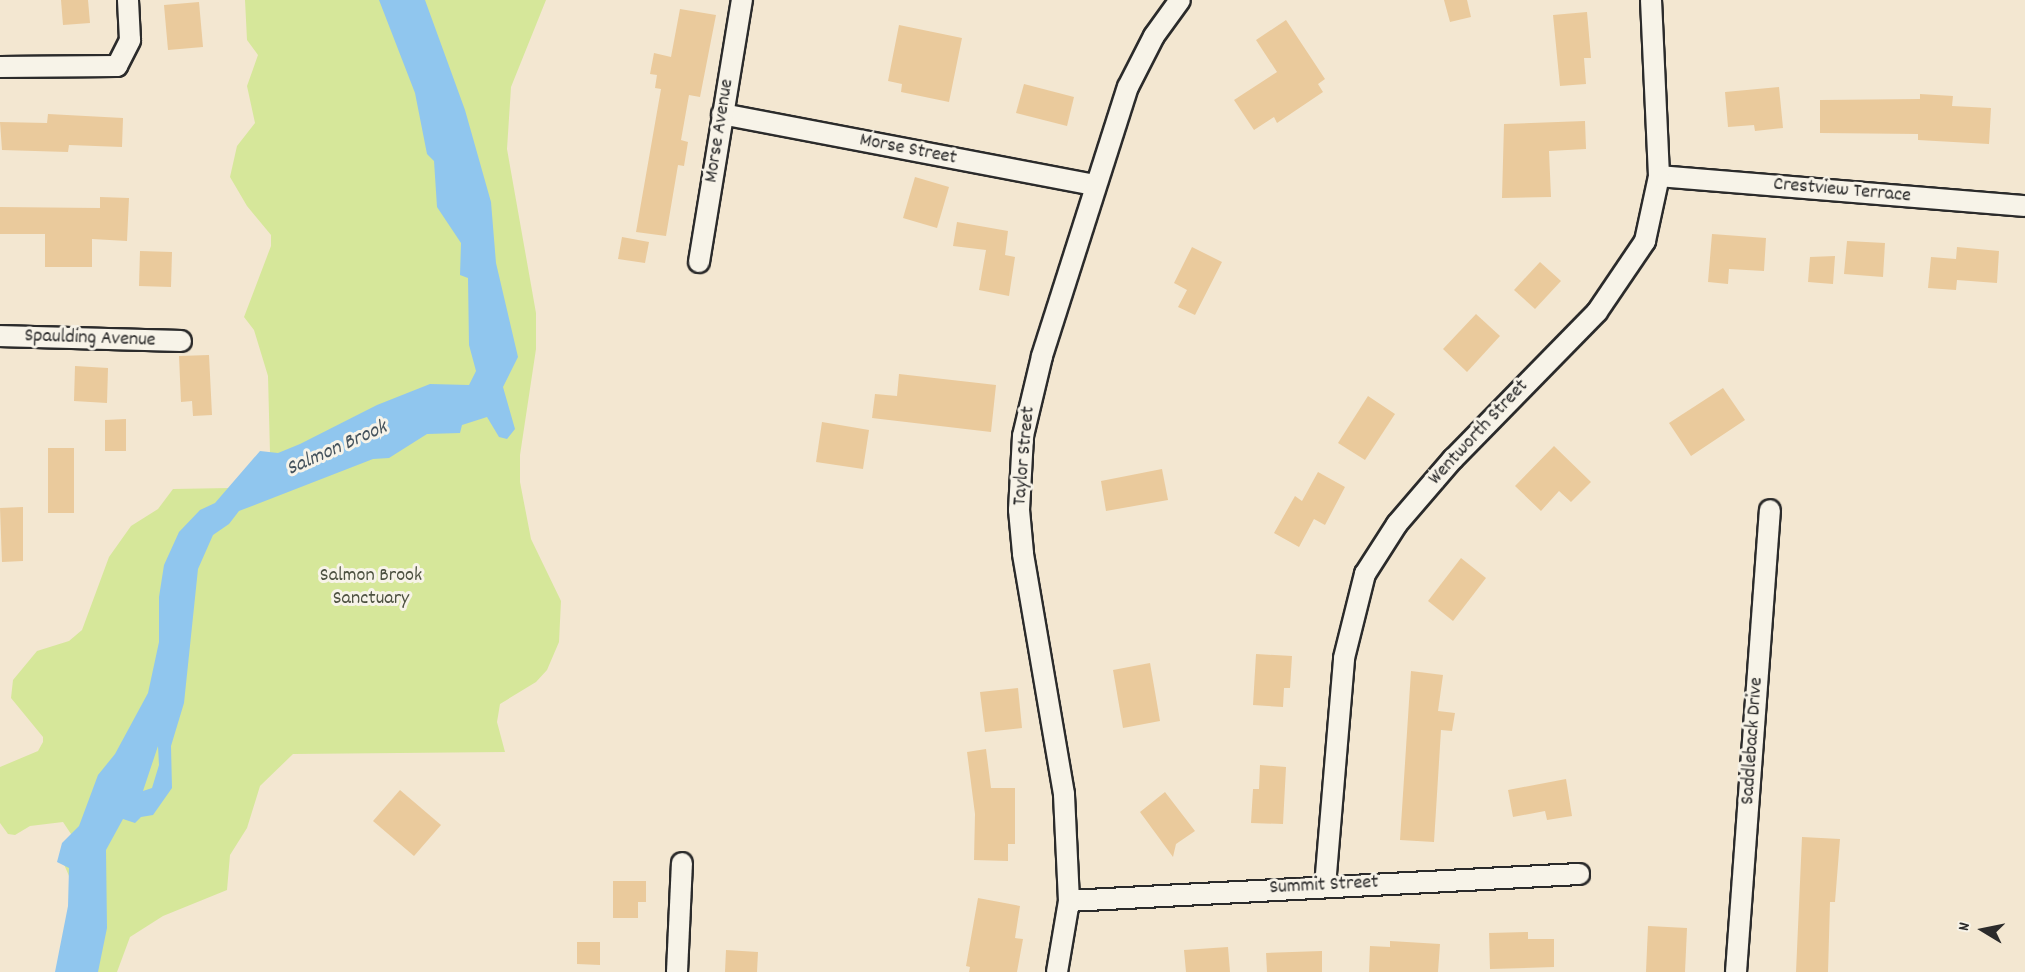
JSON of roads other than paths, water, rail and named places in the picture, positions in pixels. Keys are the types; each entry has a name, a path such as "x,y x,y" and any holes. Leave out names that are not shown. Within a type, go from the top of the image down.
{"street":[{"path":"0,67 117,66 130,40 128,0"},
{"name":"Morse Avenue","path":"699,262 742,0"},
{"name":"Taylor Street","path":"1057,972 1069,901 1064,794 1023,553 1020,472 1031,397 1094,185 1132,78 1180,0"},
{"name":"Wentworth Street","path":"1324,886 1344,658 1365,574 1397,524 1453,459 1597,312 1645,241 1659,176 1651,0"},
{"name":"Morse Street","path":"722,114 1094,185"},
{"name":"Crestview Terrace","path":"1659,176 2025,206"},
{"name":"Spaulding Avenue","path":"0,336 181,341"},
{"name":"Saddleback Drive","path":"1736,972 1770,510"},
{"path":"677,972 682,863"},
{"name":"Summit Street","path":"1069,901 1579,874"}],"water":[{"name":"Salmon Brook","path":"379,0 425,0 465,110 491,202 496,263 518,357 503,387 515,429 507,439 499,437 487,417 462,425 460,433 427,434 389,458 373,459 239,511 229,524 213,535 198,569 184,703 171,746 172,788 153,815 141,817 135,823 123,819 106,850 107,928 98,972 55,972 68,906 69,868 57,862 62,843 79,826 98,775 115,754 148,693 159,642 159,597 164,565 179,532 200,510 215,503 260,451 278,453 377,405 430,384 469,385 476,371 469,345 468,278 460,275 461,243 437,207 434,161 427,154 415,93","holes":["158,746 159,765 152,788 143,791"]}],"park label":[{"name":"Salmon Brook Sanctuary","path":"371,588"}]}
